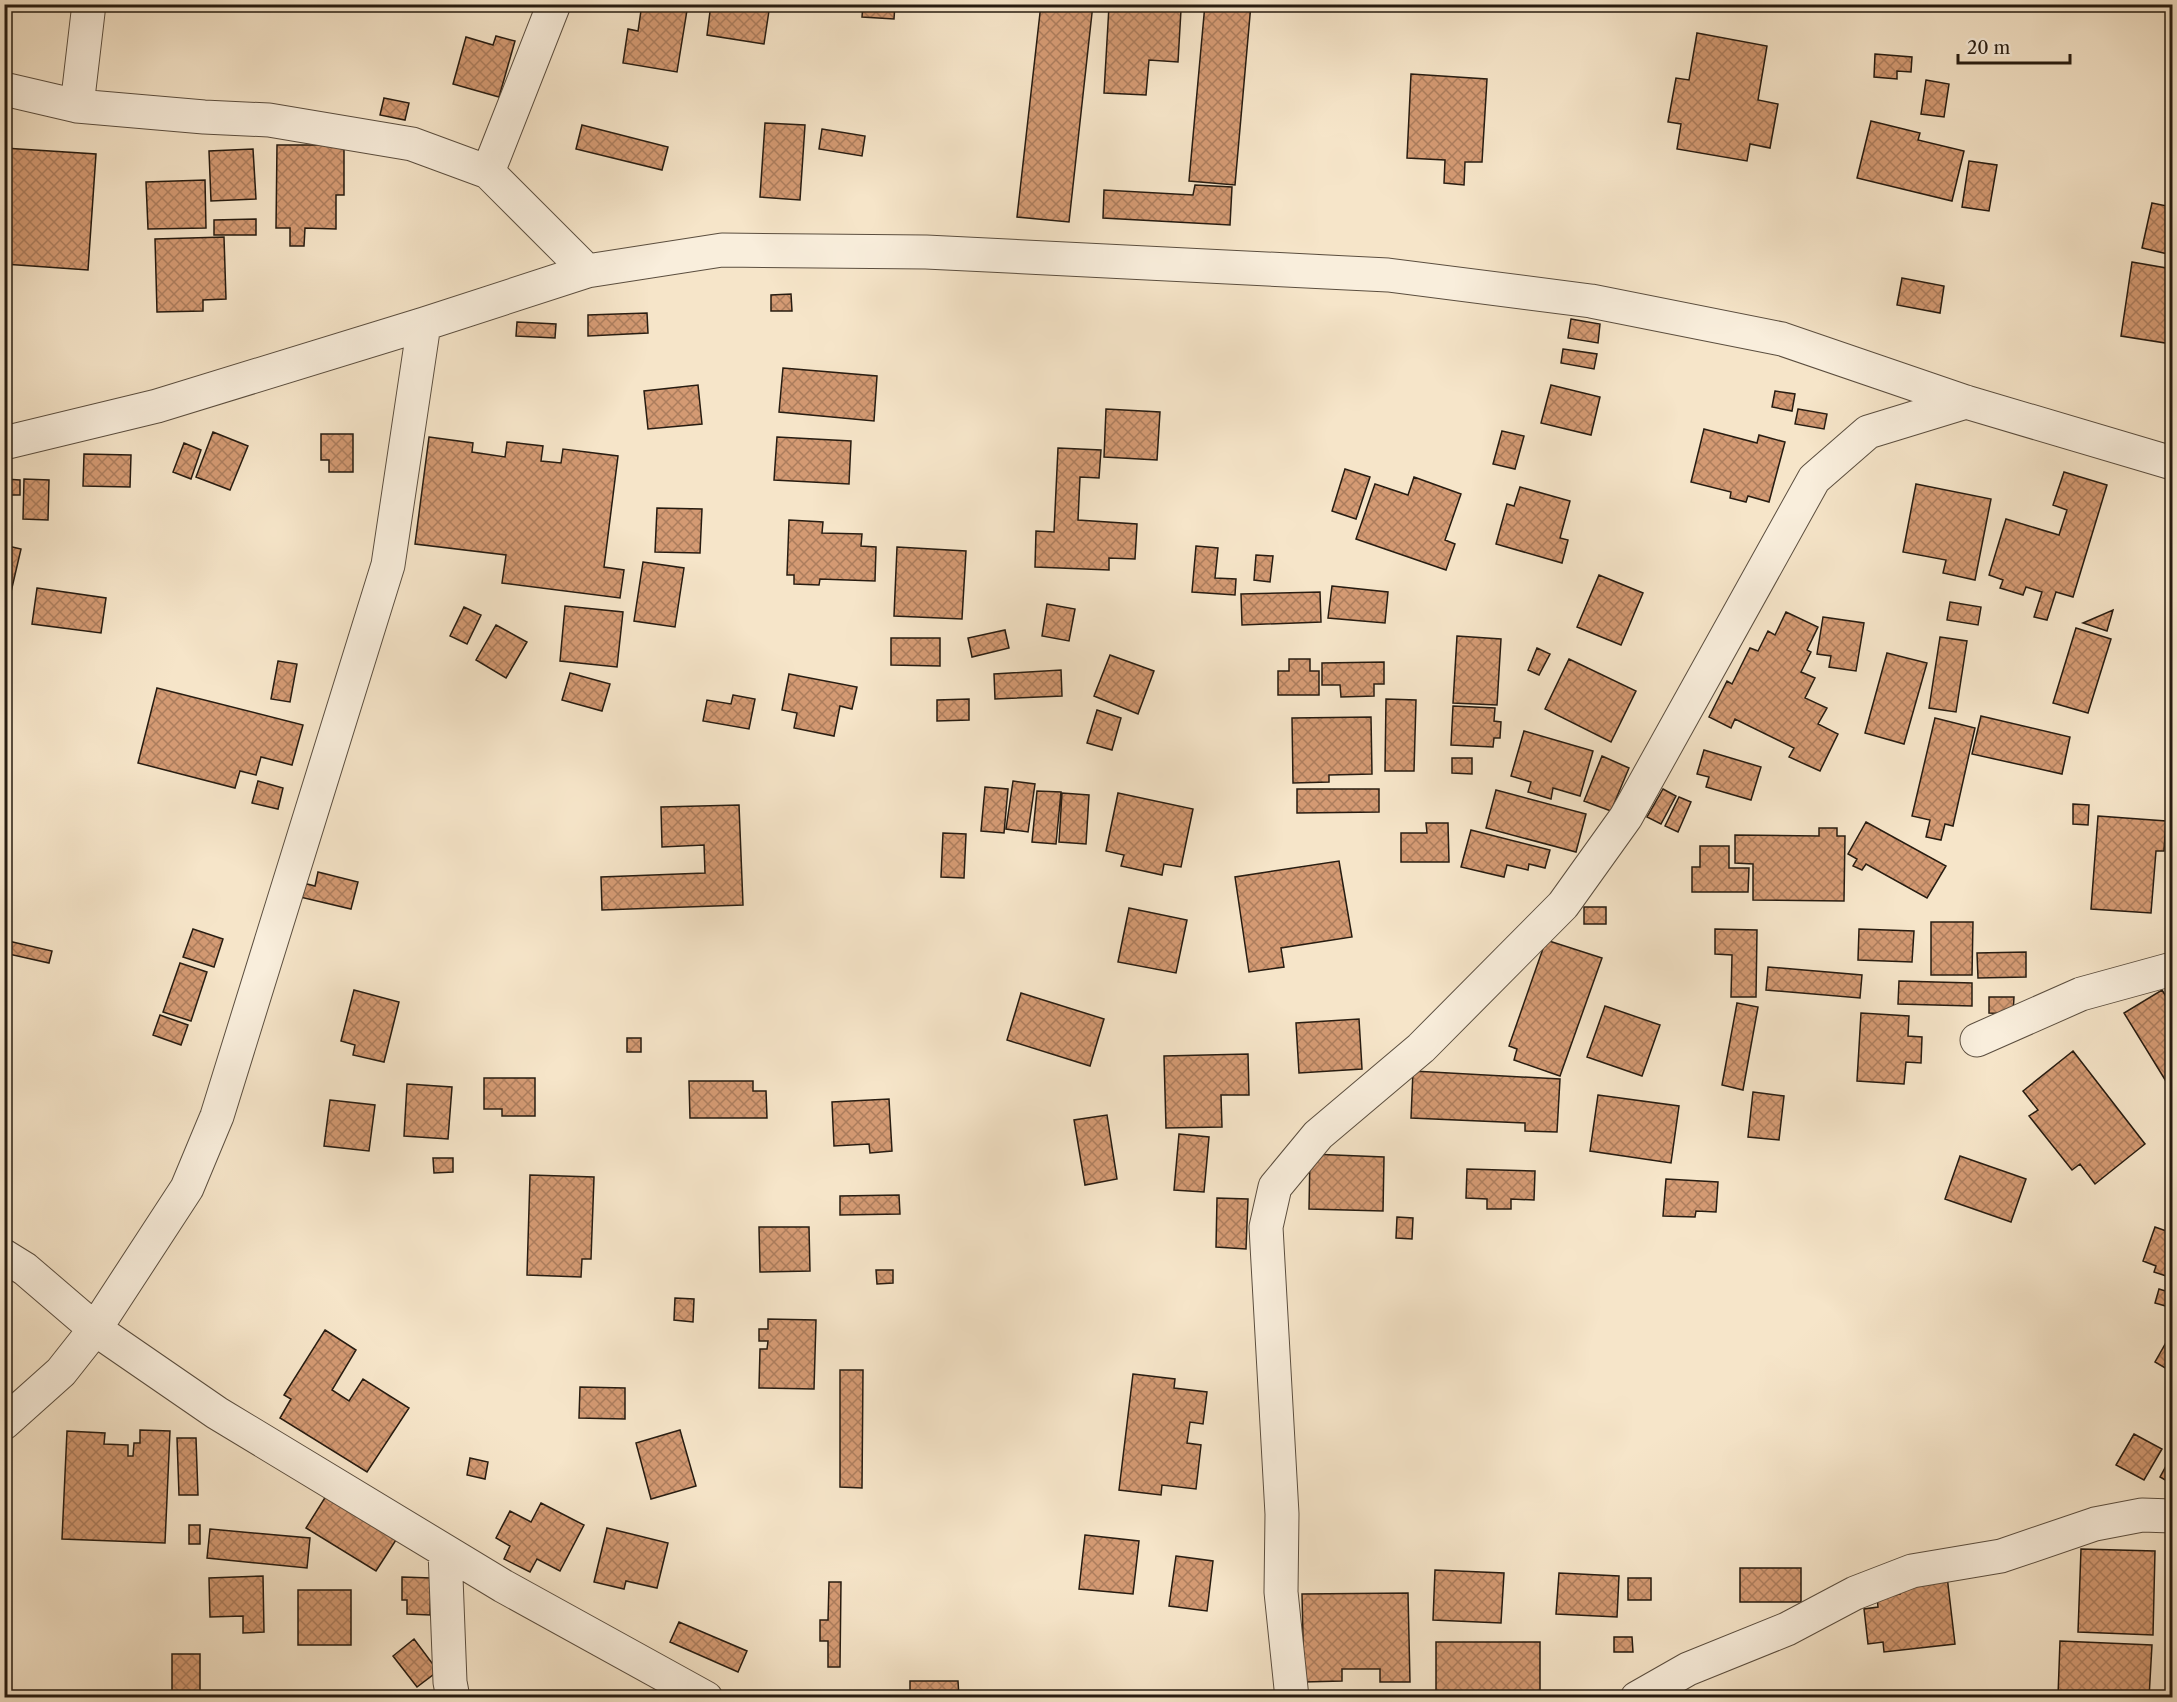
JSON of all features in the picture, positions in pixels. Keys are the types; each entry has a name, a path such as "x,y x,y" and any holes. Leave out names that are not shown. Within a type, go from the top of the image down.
{"street":[{"path":"77,106 89,4"},
{"path":"488,172 554,4"},
{"path":"4,89 77,106 269,120 412,144 488,172 587,271"},
{"path":"4,443 157,406 587,271 722,250 926,252 1388,275 1591,301 1782,339 1966,402 2172,463"},
{"path":"4,1423 61,1372 95,1329 188,1188 217,1116 388,565 424,324"},
{"path":"1292,1698 1281,1592 1282,1515 1266,1227 1275,1187 1318,1135 1421,1048 1563,905 1626,817 1814,479 1868,432 1966,402"},
{"path":"1977,1040 2081,994 2172,969"},
{"path":"4,1256 25,1269 95,1329 217,1413 503,1586 706,1698"},
{"path":"1637,1698 1688,1669 1787,1629 1855,1593 1912,1571 2001,1556 2095,1524 2142,1515 2172,1516"},
{"path":"446,1551 450,1682 453,1698"}],"building":[{"path":"642,4 688,4 677,72 623,63 628,29 638,31"},
{"path":"711,4 770,4 764,44 707,35"},
{"path":"863,4 895,4 894,19 862,17"},
{"path":"1041,4 1093,4 1069,222 1017,217"},
{"path":"1205,4 1251,4 1235,185 1189,181"},
{"path":"1109,6 1181,10 1178,62 1149,60 1146,95 1104,93"},
{"path":"1697,33 1767,46 1758,100 1778,104 1770,148 1750,144 1747,161 1677,149 1681,124 1668,122 1676,78 1689,80"},
{"path":"496,36 515,41 499,97 453,84 466,37 493,45"},
{"path":"1875,54 1912,57 1911,72 1897,71 1897,79 1874,77"},
{"path":"1411,74 1487,79 1482,162 1465,162 1464,185 1444,183 1445,160 1407,158"},
{"path":"1926,80 1949,84 1944,117 1921,114"},
{"path":"384,98 409,103 405,120 380,115"},
{"path":"1871,121 1920,133 1918,140 1964,151 1952,201 1857,178"},
{"path":"765,123 805,125 800,200 760,197"},
{"path":"582,125 668,147 662,170 576,149"},
{"path":"822,129 865,136 862,156 819,149"},
{"path":"277,145 344,145 344,195 336,195 336,229 305,228 304,246 290,246 290,228 276,228"},
{"path":"4,148 96,154 88,270 4,264"},
{"path":"253,149 256,199 211,201 209,151"},
{"path":"1969,161 1997,165 1989,211 1962,207"},
{"path":"205,180 206,228 148,229 146,182"},
{"path":"1195,185 1232,187 1230,225 1103,218 1104,190 1193,195"},
{"path":"2152,203 2172,207 2172,255 2142,248"},
{"path":"256,219 256,235 214,235 214,220"},
{"path":"224,237 226,299 203,300 203,311 157,312 155,239"},
{"path":"2132,262 2172,269 2172,344 2121,336"},
{"path":"1902,278 1944,286 1940,313 1897,305"},
{"path":"791,294 792,311 771,311 771,295"},
{"path":"647,313 648,333 588,336 588,315"},
{"path":"1571,319 1600,324 1598,343 1568,338"},
{"path":"517,322 556,324 555,338 516,336"},
{"path":"1563,349 1597,354 1594,369 1561,363"},
{"path":"783,368 877,376 874,421 779,412"},
{"path":"698,385 702,424 648,429 644,391"},
{"path":"1551,385 1600,397 1591,435 1541,423"},
{"path":"1775,391 1795,394 1792,411 1772,407"},
{"path":"1106,409 1160,412 1157,460 1104,457"},
{"path":"1798,409 1827,414 1824,429 1795,424"},
{"path":"1704,429 1757,443 1759,435 1785,442 1769,502 1748,496 1746,502 1730,498 1731,492 1691,482"},
{"path":"1502,431 1524,436 1515,469 1493,464"},
{"path":"213,432 248,446 230,490 196,477"},
{"path":"321,434 353,434 353,472 329,472 329,460 321,460"},
{"path":"429,437 473,443 472,452 505,457 507,442 543,446 541,461 561,463 563,449 618,456 604,567 624,570 620,598 502,583 506,555 415,544"},
{"path":"777,437 851,441 849,484 774,480"},
{"path":"184,443 201,450 191,479 173,472"},
{"path":"1058,448 1101,450 1099,478 1080,477 1078,520 1137,524 1135,559 1109,558 1109,570 1035,567 1036,531 1054,532"},
{"path":"84,454 131,455 130,487 83,486"},
{"path":"1345,469 1370,477 1356,519 1332,511"},
{"path":"2064,472 2107,485 2073,597 2056,592 2047,620 2034,617 2042,592 2026,587 2023,595 2000,588 2003,580 1989,575 2006,519 2059,535 2067,510 2053,505"},
{"path":"1414,477 1461,494 1445,540 1455,544 1446,570 1356,539 1375,484 1408,495"},
{"path":"4,479 20,480 20,495 4,495"},
{"path":"24,479 49,480 48,520 23,519"},
{"path":"1916,484 1991,499 1975,580 1943,573 1946,560 1903,552"},
{"path":"1520,487 1570,501 1560,538 1568,540 1562,563 1496,544 1507,504 1514,506"},
{"path":"657,508 702,509 700,553 655,552"},
{"path":"789,520 823,522 822,533 862,534 861,546 876,547 875,581 820,579 819,585 794,584 794,575 787,575"},
{"path":"4,545 21,549 4,622"},
{"path":"1196,546 1218,548 1215,578 1236,579 1235,595 1192,592"},
{"path":"897,547 966,551 962,619 894,616"},
{"path":"1256,555 1273,556 1270,582 1254,580"},
{"path":"643,562 684,568 675,627 634,621"},
{"path":"1599,575 1643,593 1621,645 1577,627"},
{"path":"1332,586 1388,592 1385,623 1328,618"},
{"path":"37,588 106,598 101,633 32,624"},
{"path":"1320,592 1321,622 1242,625 1241,594"},
{"path":"1950,602 1981,607 1978,625 1947,620"},
{"path":"1047,604 1075,609 1069,641 1042,636"},
{"path":"565,606 623,612 617,667 560,661"},
{"path":"464,607 481,615 467,644 450,636"},
{"path":"2113,610 2107,631 2083,623"},
{"path":"1786,612 1818,627 1807,650 1811,652 1801,672 1815,678 1805,698 1827,708 1818,724 1838,734 1820,771 1789,757 1794,748 1735,719 1731,728 1709,717 1727,681 1732,684 1750,648 1758,651 1768,631 1775,635"},
{"path":"1823,617 1864,623 1856,671 1829,667 1831,656 1817,654"},
{"path":"496,625 527,642 506,678 476,660"},
{"path":"2076,628 2111,639 2088,713 2053,703"},
{"path":"1005,630 1009,648 972,657 968,638"},
{"path":"1457,636 1501,639 1497,705 1453,703"},
{"path":"1940,637 1967,641 1956,712 1929,708"},
{"path":"891,638 940,638 940,666 891,665"},
{"path":"1537,648 1550,654 1539,675 1528,670"},
{"path":"1887,653 1927,663 1904,744 1865,733"},
{"path":"1110,655 1154,671 1138,714 1094,696"},
{"path":"1289,659 1310,659 1310,671 1319,671 1319,695 1278,695 1278,671 1289,671"},
{"path":"1569,659 1636,691 1611,742 1545,709"},
{"path":"278,661 297,664 290,702 271,699"},
{"path":"1384,662 1384,684 1374,684 1374,696 1341,697 1340,685 1322,685 1322,663"},
{"path":"1061,670 1062,696 995,699 994,674"},
{"path":"570,673 610,684 602,711 562,700"},
{"path":"789,674 857,687 852,709 840,706 834,736 794,728 797,713 782,710"},
{"path":"157,688 303,725 292,765 261,757 256,775 240,771 235,788 138,763"},
{"path":"733,695 755,699 749,729 703,721 707,700 731,704"},
{"path":"969,699 969,720 937,721 937,700"},
{"path":"1386,699 1416,700 1414,771 1385,771"},
{"path":"1453,706 1495,708 1494,721 1501,722 1500,738 1494,738 1493,747 1451,745"},
{"path":"1097,710 1121,718 1112,750 1087,743"},
{"path":"1981,716 2070,737 2062,774 1972,754"},
{"path":"1371,717 1372,774 1329,775 1329,782 1293,783 1292,718"},
{"path":"1935,718 1975,728 1953,826 1945,824 1941,840 1926,837 1930,820 1912,816"},
{"path":"1524,731 1593,751 1580,796 1553,788 1551,799 1528,792 1531,782 1511,776"},
{"path":"1704,750 1761,767 1751,800 1706,787 1709,777 1697,774"},
{"path":"1602,756 1629,768 1611,811 1584,801"},
{"path":"1452,758 1472,758 1472,774 1452,773"},
{"path":"258,781 283,788 278,809 252,803"},
{"path":"1013,781 1035,784 1028,832 1006,829"},
{"path":"985,787 1008,789 1004,833 981,831"},
{"path":"1297,789 1379,789 1379,812 1297,813"},
{"path":"1663,789 1676,796 1661,824 1647,817"},
{"path":"1496,790 1586,814 1576,852 1486,828"},
{"path":"1037,791 1061,792 1056,844 1032,842"},
{"path":"1062,793 1089,795 1086,844 1059,842"},
{"path":"1118,793 1193,809 1181,867 1164,864 1162,875 1121,866 1124,855 1106,851"},
{"path":"1679,797 1691,802 1678,832 1665,826"},
{"path":"2073,804 2089,805 2088,825 2073,824"},
{"path":"739,805 743,905 602,910 601,877 705,873 704,845 662,847 661,807"},
{"path":"2098,816 2166,821 2164,851 2156,851 2151,913 2091,909"},
{"path":"1866,822 1946,866 1927,898 1866,864 1862,870 1853,866 1857,859 1848,854"},
{"path":"1426,823 1448,823 1449,862 1401,862 1401,833 1427,833"},
{"path":"1819,828 1837,828 1837,836 1845,836 1844,901 1753,900 1753,864 1735,863 1735,835 1819,836"},
{"path":"1471,830 1550,850 1545,868 1529,864 1528,870 1507,865 1504,877 1461,867"},
{"path":"943,833 966,834 964,878 941,877"},
{"path":"1700,846 1729,846 1729,868 1749,868 1748,892 1692,892 1692,867 1700,867"},
{"path":"1339,861 1352,937 1281,948 1284,967 1249,972 1235,877"},
{"path":"318,872 358,882 351,909 300,897 303,883 315,886"},
{"path":"1584,907 1606,907 1606,924 1584,924"},
{"path":"1129,908 1187,920 1176,973 1118,962"},
{"path":"1931,922 1973,922 1972,975 1931,975"},
{"path":"193,929 223,939 214,967 183,957"},
{"path":"1715,929 1757,930 1756,997 1731,997 1732,955 1715,954"},
{"path":"1859,929 1914,931 1912,962 1858,960"},
{"path":"4,940 52,951 49,963 4,953"},
{"path":"1546,940 1602,958 1560,1076 1514,1060 1517,1049 1509,1046"},
{"path":"2026,952 2026,977 1978,978 1977,953"},
{"path":"180,963 207,972 191,1021 163,1012"},
{"path":"1768,967 1862,975 1860,998 1766,990"},
{"path":"1899,981 1972,983 1972,1006 1898,1004"},
{"path":"354,990 399,1002 384,1062 353,1055 355,1045 341,1041"},
{"path":"2162,990 2172,1006 2172,1091 2124,1013"},
{"path":"1021,993 1104,1019 1090,1066 1007,1040"},
{"path":"1989,997 2014,997 2013,1014 1989,1013"},
{"path":"1737,1003 1758,1007 1743,1090 1722,1085"},
{"path":"1605,1006 1660,1025 1642,1076 1587,1057"},
{"path":"1861,1013 1909,1016 1908,1036 1922,1037 1921,1063 1906,1062 1904,1084 1857,1081"},
{"path":"160,1015 188,1025 181,1045 153,1035"},
{"path":"1359,1019 1362,1069 1299,1073 1296,1023"},
{"path":"627,1038 641,1038 641,1052 627,1052"},
{"path":"2073,1051 2145,1144 2095,1184 2080,1164 2072,1170 2029,1116 2038,1110 2023,1091"},
{"path":"1248,1054 1249,1095 1221,1095 1222,1127 1166,1128 1164,1056"},
{"path":"1413,1071 1560,1079 1557,1132 1525,1131 1525,1123 1411,1118"},
{"path":"484,1078 535,1078 535,1116 502,1116 502,1109 484,1109"},
{"path":"689,1081 753,1081 753,1091 766,1091 767,1118 690,1118"},
{"path":"407,1084 452,1087 448,1139 404,1136"},
{"path":"1753,1092 1784,1096 1779,1140 1748,1137"},
{"path":"1598,1095 1679,1106 1671,1163 1590,1151"},
{"path":"889,1099 892,1151 870,1153 869,1144 834,1146 832,1102"},
{"path":"330,1100 375,1105 369,1151 324,1146"},
{"path":"1107,1115 1117,1179 1085,1185 1074,1120"},
{"path":"1179,1134 1209,1137 1204,1192 1174,1190"},
{"path":"1310,1154 1384,1157 1383,1211 1309,1209"},
{"path":"1960,1156 2026,1179 2011,1222 1945,1199"},
{"path":"433,1158 453,1158 453,1172 434,1173"},
{"path":"1467,1169 1535,1171 1534,1200 1511,1199 1511,1209 1487,1209 1487,1199 1466,1198"},
{"path":"530,1175 594,1177 591,1259 582,1259 581,1277 527,1275"},
{"path":"1666,1179 1718,1182 1716,1212 1696,1211 1695,1217 1663,1216"},
{"path":"899,1195 900,1214 840,1215 840,1196"},
{"path":"1217,1198 1248,1199 1246,1249 1216,1247"},
{"path":"1397,1217 1413,1218 1412,1239 1396,1238"},
{"path":"759,1227 809,1227 810,1271 760,1272"},
{"path":"2155,1227 2172,1233 2172,1278 2154,1272 2156,1266 2143,1261"},
{"path":"876,1270 893,1270 893,1283 877,1284"},
{"path":"2159,1289 2172,1293 2169,1307 2155,1303"},
{"path":"675,1298 694,1299 693,1322 674,1320"},
{"path":"768,1319 816,1320 814,1389 759,1388 760,1349 767,1349 768,1341 759,1341 759,1329 768,1329"},
{"path":"325,1330 356,1350 332,1390 349,1401 363,1379 409,1408 367,1472 280,1418 291,1399 284,1395"},
{"path":"2172,1332 2172,1372 2155,1362"},
{"path":"840,1370 863,1370 862,1488 840,1487"},
{"path":"1133,1374 1175,1379 1174,1388 1207,1392 1203,1424 1190,1422 1187,1443 1201,1445 1196,1489 1162,1485 1161,1495 1119,1490"},
{"path":"580,1387 625,1388 625,1419 579,1418"},
{"path":"140,1430 170,1431 165,1543 62,1539 67,1431 105,1433 104,1444 128,1445 128,1456 133,1456 134,1443 140,1443"},
{"path":"680,1430 696,1486 651,1499 636,1443"},
{"path":"2134,1434 2162,1449 2144,1480 2116,1465"},
{"path":"177,1438 196,1438 198,1495 179,1495"},
{"path":"2172,1455 2172,1484 2160,1477"},
{"path":"470,1458 488,1462 485,1479 467,1475"},
{"path":"326,1496 396,1540 376,1571 306,1528"},
{"path":"541,1503 584,1525 560,1571 537,1559 530,1572 504,1559 510,1546 496,1538 510,1511 531,1522"},
{"path":"189,1525 200,1525 200,1544 189,1544"},
{"path":"607,1528 668,1543 657,1588 626,1581 624,1589 594,1582"},
{"path":"210,1529 310,1538 307,1568 207,1558"},
{"path":"1085,1535 1139,1541 1133,1594 1079,1589"},
{"path":"2081,1549 2155,1551 2153,1635 2078,1632"},
{"path":"1176,1556 1213,1561 1207,1611 1169,1606"},
{"path":"1740,1568 1801,1568 1801,1602 1740,1602"},
{"path":"1435,1570 1504,1573 1501,1623 1433,1620"},
{"path":"1559,1573 1619,1576 1617,1617 1556,1614"},
{"path":"263,1576 264,1632 243,1633 243,1616 210,1617 209,1578"},
{"path":"1947,1576 1955,1644 1884,1652 1883,1642 1868,1644 1864,1609 1878,1607 1877,1597 1900,1594 1898,1583"},
{"path":"402,1577 431,1578 430,1615 407,1614 407,1600 402,1600"},
{"path":"1628,1578 1651,1578 1651,1600 1628,1600"},
{"path":"829,1582 841,1582 840,1667 828,1667 828,1641 820,1641 820,1620 828,1620"},
{"path":"298,1590 351,1590 351,1645 298,1645"},
{"path":"1408,1593 1410,1682 1380,1682 1380,1669 1342,1669 1342,1681 1304,1682 1302,1594"},
{"path":"679,1622 747,1651 738,1672 670,1642"},
{"path":"1614,1637 1632,1637 1633,1652 1614,1652"},
{"path":"414,1639 438,1671 417,1687 393,1656"},
{"path":"2060,1641 2152,1645 2149,1698 2058,1696"},
{"path":"1436,1642 1540,1642 1540,1698 1436,1697"},
{"path":"172,1654 200,1654 200,1698 172,1698"},
{"path":"910,1681 958,1681 959,1698 910,1698"}]}
